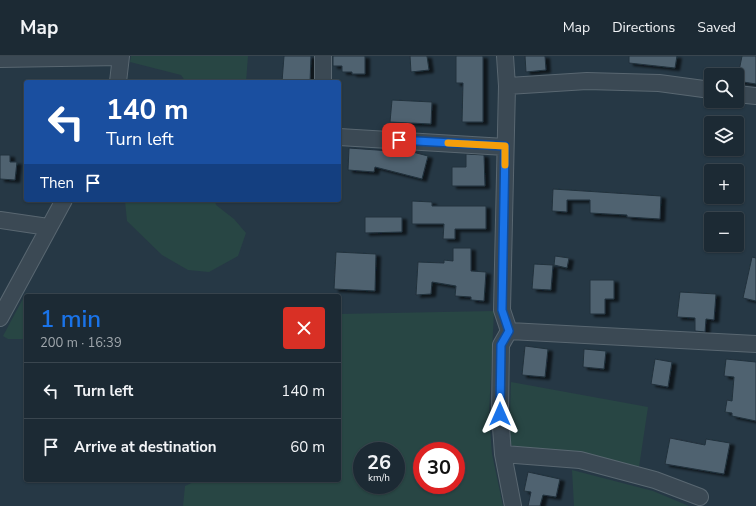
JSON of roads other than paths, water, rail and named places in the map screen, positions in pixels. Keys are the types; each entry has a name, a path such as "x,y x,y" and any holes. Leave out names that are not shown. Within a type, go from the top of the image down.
{"street":[{"path":"0,59 121,56 118,80"},
{"path":"322,80 323,56"},
{"path":"505,56 506,86 502,310 509,331 501,345 500,414 503,454 513,506"},
{"path":"506,86 587,81 659,83 704,89"},
{"path":"744,95 756,96"},
{"path":"341,137 505,146"},
{"path":"2,312 63,202"},
{"path":"0,220 48,228"},
{"path":"509,331 756,344"},
{"path":"503,454 580,460 655,480 700,497"}]}
